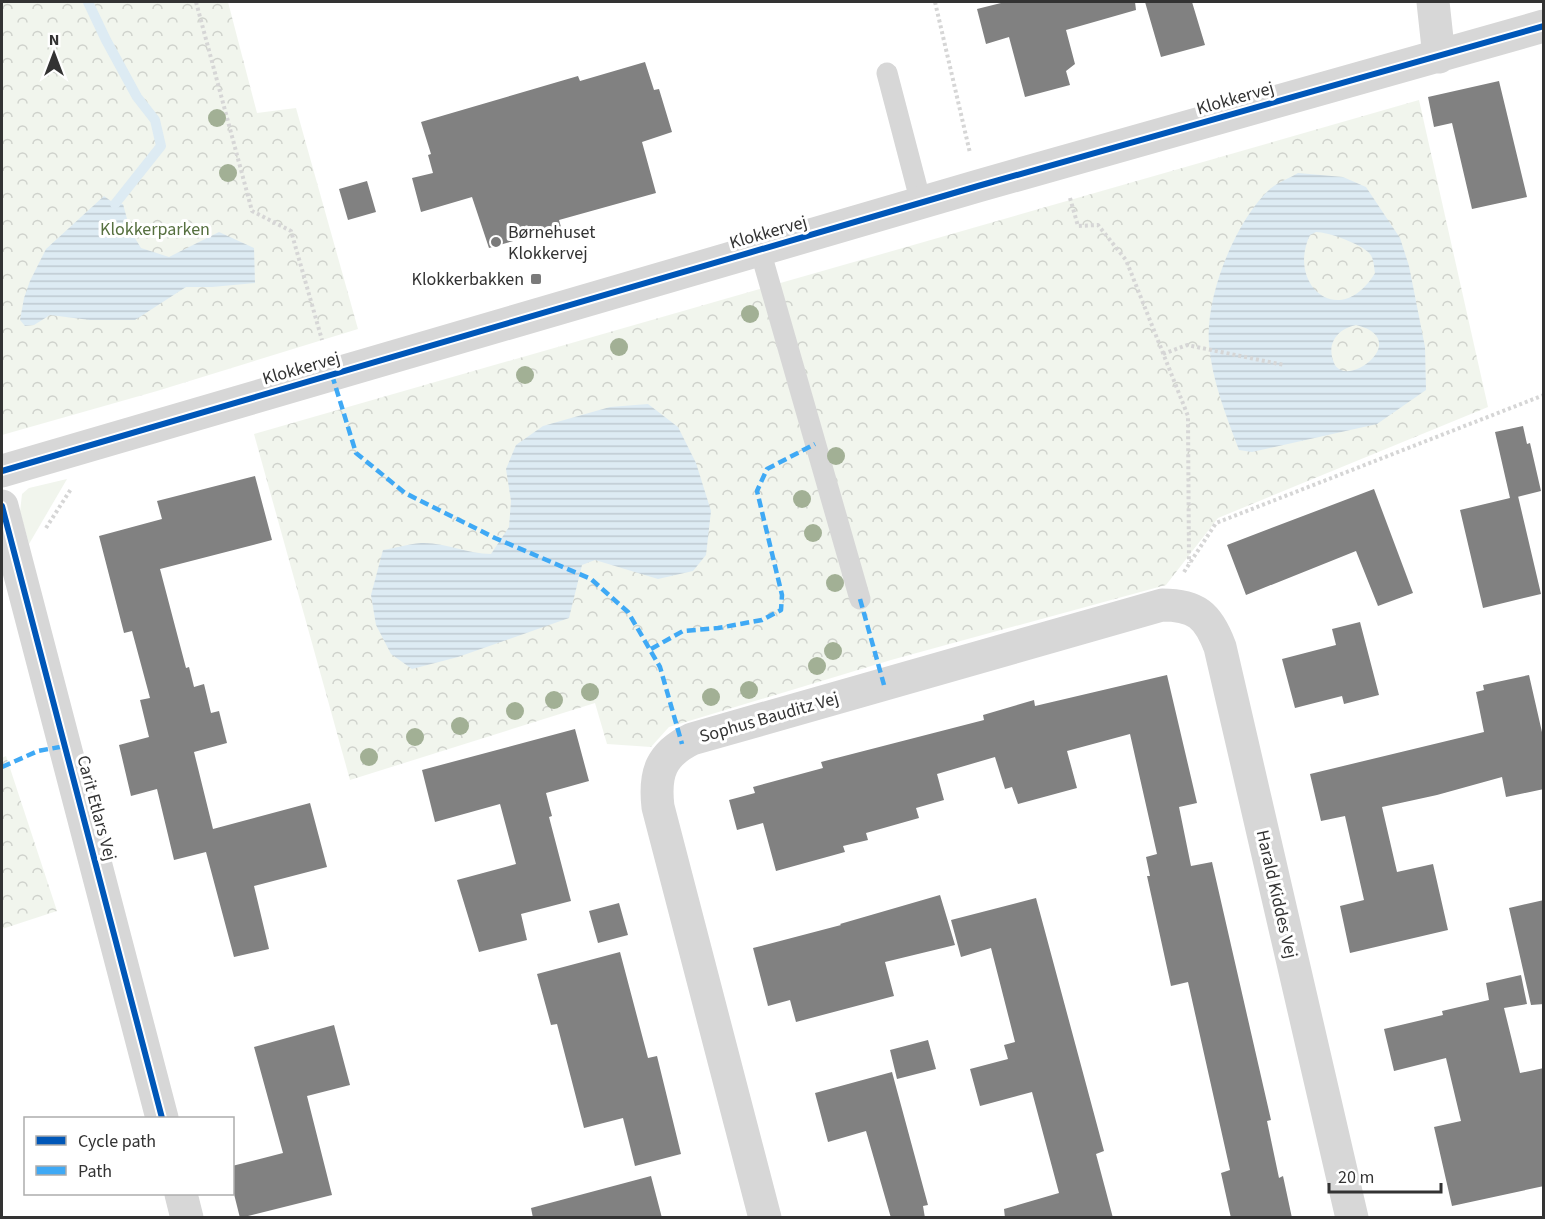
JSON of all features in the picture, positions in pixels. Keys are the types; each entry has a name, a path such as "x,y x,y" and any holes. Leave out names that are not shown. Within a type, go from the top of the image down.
{"street":[{"path":"1433,2 1439,57"},
{"name":"Klokkervej","path":"2,471 978,186 1544,26"},
{"name":"Carit Etlars Vej","path":"2,506 161,1117"},
{"name":"Sophus Bauditz Vej","path":"765,1218 658,807 656,788 659,770 669,755 682,744 693,739 1162,605"},
{"name":"Harald Kiddes Vej","path":"1162,605 1181,605 1198,613 1213,628 1220,647 1352,1218"},
{"path":"181,1195 187,1218"}],"lane":[{"path":"887,73 921,203"},
{"path":"760,250 860,599"}],"path":[{"path":"196,2 252,211 291,231 332,375"},
{"path":"934,2 978,186"},
{"path":"1078,226 1098,225 1126,260 1188,416 1189,564"},
{"path":"1163,354 1186,345 1284,365"},
{"path":"1162,605 1216,523 1544,394"},
{"path":"13,550 36,544 77,479 68,452"}],"green space":[{"name":"Klokkerparken","path":"2,2 228,2 257,113 296,108 358,329 157,391 2,435"},
{"path":"1419,100 1488,407 1218,518 1166,585 891,660 669,727 651,747 607,744 595,703 350,780 254,434"},
{"path":"67,479 29,544 20,512 22,494 29,488"},
{"path":"6,756 57,911 2,929 2,758"}],"shaded area":[{"path":"1298,173 1343,177 1366,187 1400,238 1409,266 1425,347 1426,390 1377,424 1252,452 1239,450 1213,371 1209,344 1212,304 1225,261 1245,220 1270,189","holes":["1316,232 1344,239 1360,246 1370,254 1375,273 1361,290 1347,299 1333,300 1320,294 1311,284 1305,270 1304,253 1310,235","1356,325 1372,332 1379,341 1378,351 1362,367 1351,371 1341,370 1334,363 1332,344 1343,330"]},
{"path":"104,196 115,204 123,204 130,230 141,248 169,257 219,232 254,248 255,283 186,287 135,320 90,320 50,315 34,325 25,326 20,320 24,298 46,249"},
{"path":"648,404 678,427 696,463 711,511 706,555 693,571 658,579 595,560 582,565 569,618 458,657 412,669 391,654 376,625 371,595 383,550 430,543 491,554 509,527 511,501 506,469 516,445 543,426 610,407"}],"building":[{"path":"1005,2 1135,2 1136,10 1066,30 1075,64 1066,71 1070,85 1025,97 1009,37 986,44 977,9"},
{"path":"1145,2 1192,2 1205,45 1161,57"},
{"path":"645,62 654,90 659,89 672,132 642,142 656,193 559,220 561,227 489,248 472,197 421,212 412,178 433,173 428,155 431,154 421,122 578,76 580,81"},
{"path":"1499,81 1527,197 1472,209 1452,123 1434,127 1428,97"},
{"path":"367,181 376,212 348,220 339,189"},
{"path":"1523,426 1527,444 1530,443 1541,491 1518,497 1541,594 1483,608 1460,510 1510,498 1495,432"},
{"path":"255,476 272,540 160,569 186,668 189,667 194,687 204,684 211,713 219,711 227,743 194,752 213,829 310,803 327,867 254,886 269,949 234,957 206,852 174,860 157,789 131,796 119,745 149,737 140,700 150,698 132,631 124,633 99,536 162,519 157,501"},
{"path":"1374,489 1413,593 1378,606 1356,551 1246,595 1227,545"},
{"path":"1360,622 1379,695 1344,704 1342,696 1295,708 1282,659 1336,645 1332,629"},
{"path":"1167,675 1197,803 1179,807 1191,866 1212,862 1271,1120 1267,1121 1279,1178 1283,1176 1292,1218 1231,1218 1221,1173 1230,1170 1188,982 1171,986 1147,876 1150,876 1146,857 1157,854 1130,734 1067,751 1077,788 1018,804 1012,787 1005,789 995,757 937,774 944,800 916,808 919,818 866,833 868,840 843,846 845,852 776,871 763,823 737,830 729,800 755,793 753,787 823,768 821,762 984,720 983,715 1034,700 1035,706"},
{"path":"1529,675 1544,741 1544,789 1506,797 1502,777 1382,807 1397,872 1433,864 1448,930 1350,953 1340,906 1364,900 1345,816 1321,821 1310,774 1484,732 1476,692 1484,690 1483,685"},
{"path":"575,729 589,781 546,793 552,816 549,817 571,901 521,914 527,940 479,952 457,880 516,864 500,804 435,822 422,770"},
{"path":"940,895 955,945 885,962 894,996 796,1022 790,1000 768,1006 753,948 841,925"},
{"path":"1036,898 1104,1151 1096,1154 1113,1218 1005,1218 1004,1209 1059,1193 1032,1092 980,1106 970,1069 1008,1059 1004,1045 1015,1042 991,948 961,957 951,920"},
{"path":"1544,900 1544,1004 1531,1005 1509,908"},
{"path":"619,903 628,935 598,943 589,911"},
{"path":"620,952 648,1058 657,1056 681,1154 635,1166 623,1118 584,1128 557,1024 551,1025 537,974"},
{"path":"1521,975 1527,1004 1504,1008 1520,1073 1544,1068 1544,1186 1452,1206 1434,1127 1461,1121 1446,1058 1394,1071 1384,1029 1443,1015 1442,1011 1489,1000 1486,983"},
{"path":"334,1025 350,1085 307,1096 332,1195 240,1218 234,1194 234,1165 283,1153 254,1047"},
{"path":"928,1040 936,1069 897,1079 890,1050"},
{"path":"892,1072 928,1205 923,1206 925,1218 891,1218 866,1131 828,1142 815,1093"},
{"path":"651,1176 662,1218 533,1218 531,1208"}],"waterway":[{"path":"88,2 137,97 155,120 161,146 115,204"}],"marked path":[{"path":"332,375 356,453 405,493 495,538 591,579 628,612 660,667 682,744"},
{"path":"651,649 683,631 718,628 762,620 781,610 782,595 757,491 767,469 815,444"},
{"path":"860,599 884,685"},
{"path":"2,767 38,751 65,746"}],"cycle path":[{"path":"2,471 978,186 1544,26"},
{"path":"2,506 162,1117"}],"place":[{"name":"Børnehuset Klokkervej","path":"496,242"},
{"name":"Klokkerbakken","path":"536,279"}]}
